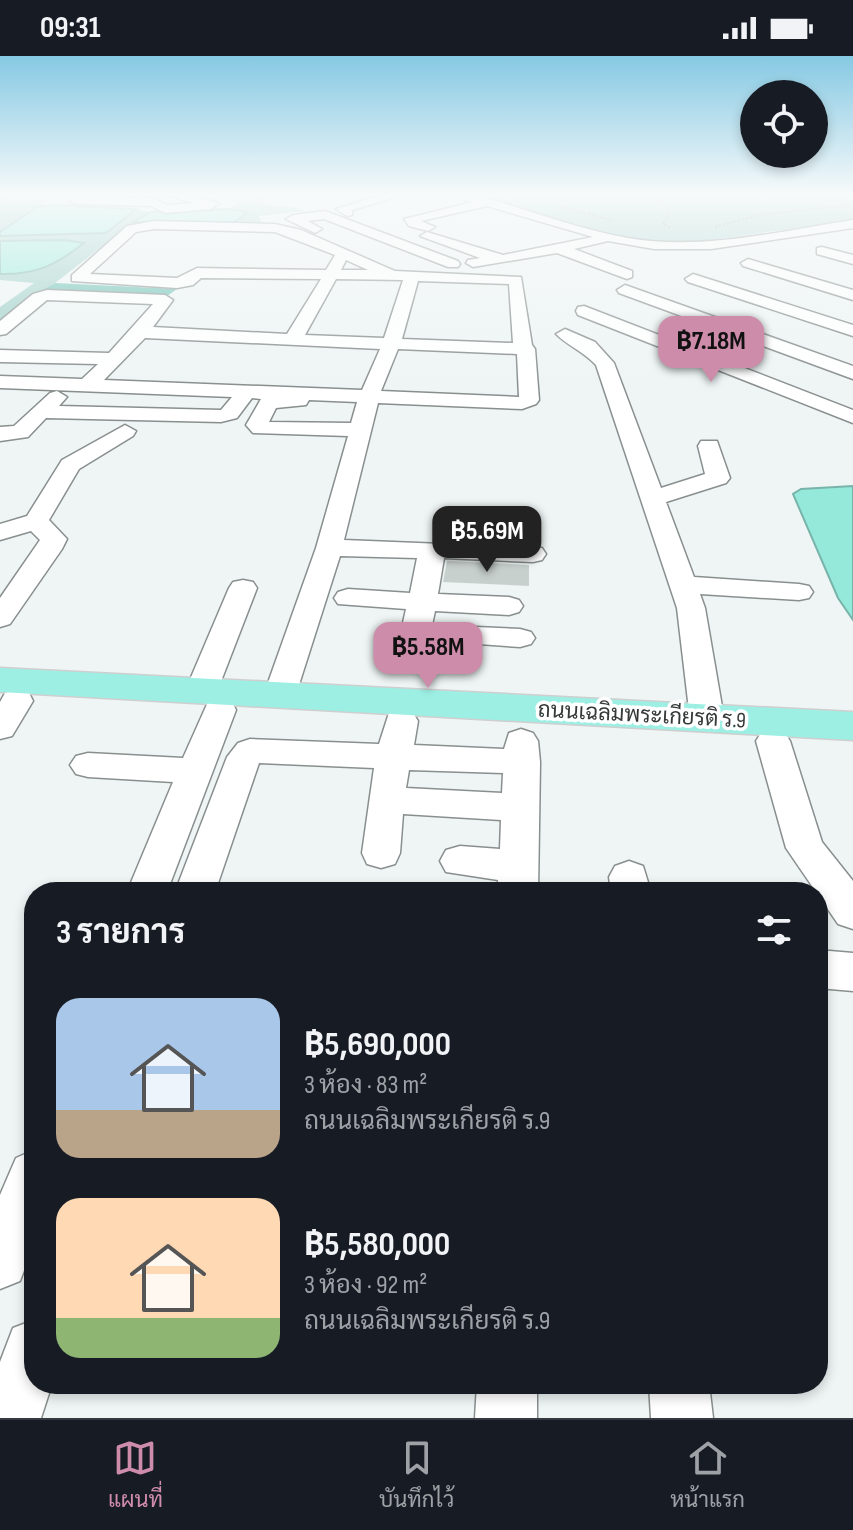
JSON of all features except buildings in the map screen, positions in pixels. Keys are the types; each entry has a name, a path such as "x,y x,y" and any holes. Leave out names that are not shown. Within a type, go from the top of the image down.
{"main road":[{"name":"ถนนเฉลิมพระเกียรติ ร.9","path":"4,703 211,700 280,694 853,726"},
{"name":"ถนนเฉลิมพระเกียรติ ร.9","path":"211,700 398,739 773,741 853,745"}],"street":[{"path":"97,259 77,278 177,283 187,282 197,273 402,275 516,280 523,348"},
{"path":"293,340 331,274 336,259"},
{"path":"358,259 402,275"},
{"path":"390,259 406,265 509,259"},
{"path":"439,259 453,264"},
{"path":"498,259 502,260"},
{"path":"578,259 626,282 852,372"},
{"path":"748,263 853,295"},
{"path":"280,694 329,548 369,397 391,344 402,275"},
{"path":"693,279 853,331"},
{"path":"0,330 39,297 47,295 165,300 140,332 80,385 41,412 20,432 0,434"},
{"path":"584,311 853,417"},
{"path":"0,382 369,397 529,400 527,350 523,348 140,332"},
{"path":"565,334 589,346 605,363 691,608 707,718"},
{"path":"0,356 111,359"},
{"path":"792,393 852,372"},
{"path":"41,412 221,416 230,414 247,391"},
{"path":"289,429 301,401"},
{"path":"327,418 332,407 330,403 269,402 257,425 261,428 360,430"},
{"path":"0,532 36,521 70,465 125,431"},
{"path":"653,498 718,478 709,446"},
{"path":"0,618 54,539 36,521"},
{"path":"329,548 533,554"},
{"path":"432,550 417,627 419,633 520,638"},
{"path":"684,585 799,592"},
{"path":"151,882 195,771 211,700 243,588"},
{"path":"348,598 509,606"},
{"path":"381,853 386,800 398,739"},
{"path":"199,882 244,757 250,751 398,739 521,751 519,879 460,861"},
{"path":"773,741 805,848 853,912"},
{"path":"88,765 195,771"},
{"path":"386,800 520,808"},
{"path":"828,970 853,972"},
{"path":"0,1261 24,1201"},
{"path":"10,1418 24,1378"},
{"path":"506,1418 507,1394"},
{"path":"680,1394 682,1418"}],"shaded area":[{"path":"0,259 61,259 24,273 0,274"},
{"path":"61,259 86,259 0,321 0,307 34,283 0,280 0,274 24,273"},
{"path":"55,283 177,289 160,301 38,293"},
{"path":"853,486 853,620 838,598 793,494 801,489"}]}
